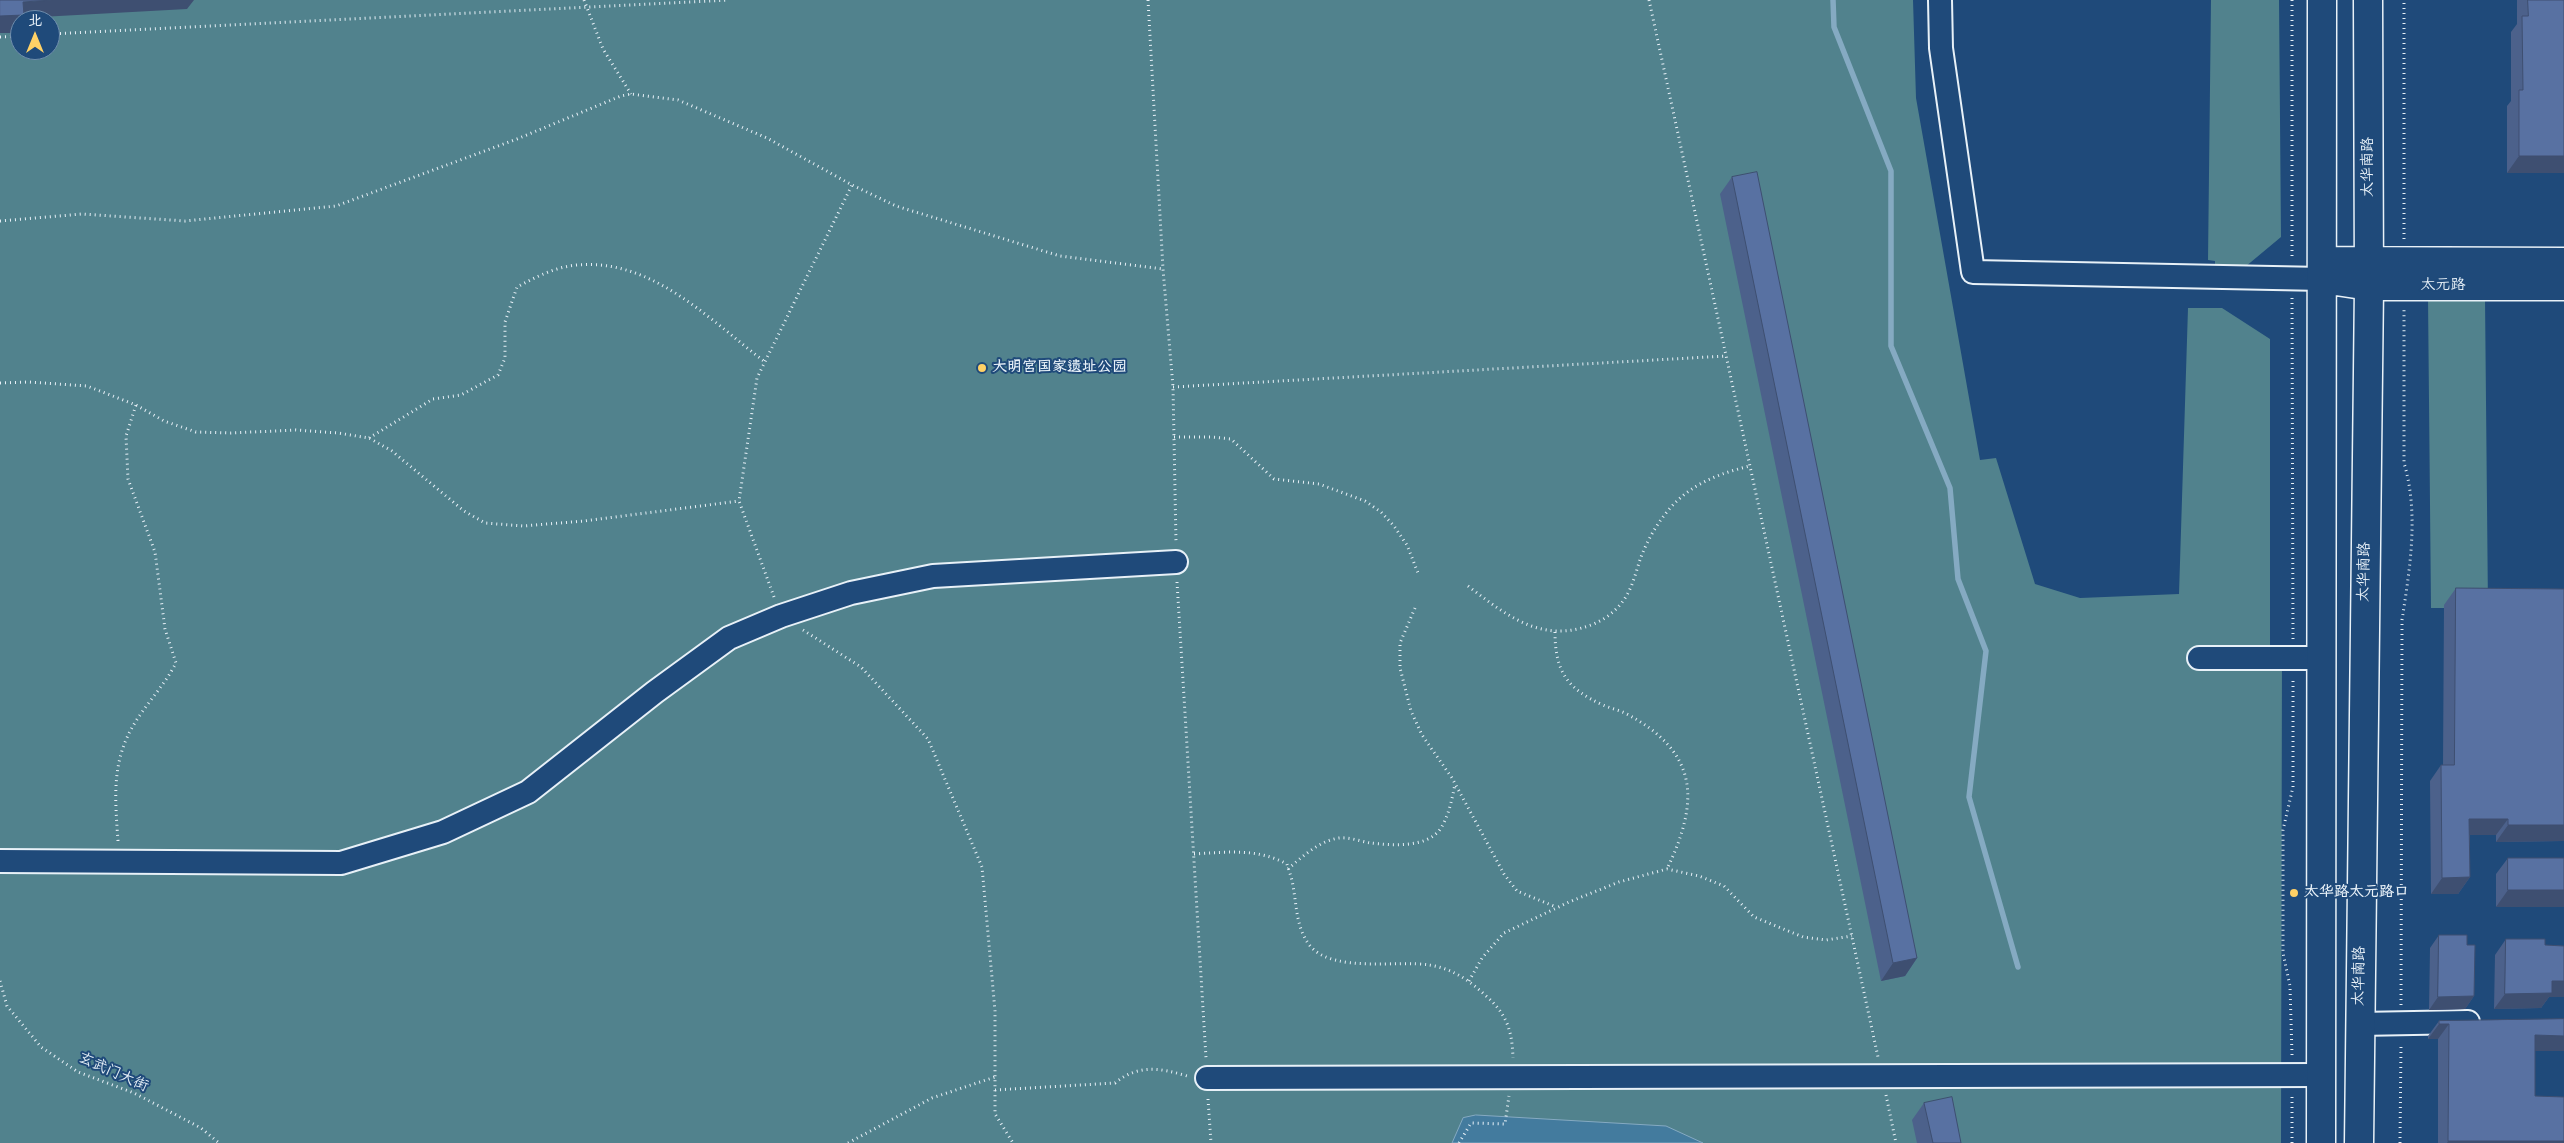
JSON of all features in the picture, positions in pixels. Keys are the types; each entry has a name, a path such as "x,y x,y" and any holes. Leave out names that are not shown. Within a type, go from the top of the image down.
{"main road":[{"path":"2321,1143 2323,658 2322,0"},
{"name":"太华南路","path":"2359,1143 2369,274 2368,0"},
{"name":"太元路","path":"2323,270 2369,274 2404,274 2564,262"},
{"name":"太元路","path":"2404,274 2564,286"}],"street":[{"path":"1940,0 1941,48 1973,272 2292,278 2323,270"},
{"path":"0,861 341,863 444,832 528,792 656,692 729,638 781,616 851,593 933,576 1176,562"},
{"path":"2199,658 2323,658"},
{"path":"2359,1024 2487,1022"},
{"path":"1207,1078 1882,1078 2322,1075"}],"path":[{"path":"584,0 597,28 603,48 631,94"},
{"path":"60,33 729,0"},
{"path":"1649,0 1896,1143"},
{"path":"2292,0 2292,787 2283,830 2283,952 2290,986 2292,1143"},
{"path":"2400,1143 2402,620 2411,562 2410,486 2404,463 2404,0"},
{"path":"0,221 82,214 185,221 336,206 516,139 621,96 631,94 678,100 767,138 852,185 896,206 1060,256 1163,269"},
{"path":"852,185 757,378 739,501 781,616 861,667 928,739 982,867 995,1011 995,1114 1013,1143"},
{"path":"369,438 433,399 461,395 498,375 506,358 505,322 517,288 545,272 577,265 620,267 665,285 765,362"},
{"path":"1173,387 1726,356"},
{"path":"0,383 29,382 87,386 136,405 164,421 196,432 232,433 296,430 338,433 369,438 392,451 464,510 485,523 523,526 584,521 739,501"},
{"path":"119,862 115,783 120,754 135,722 169,676 176,663 165,629 155,552 128,479 126,436 136,405"},
{"path":"1174,437 1212,436 1231,439 1274,479 1320,484 1365,501 1382,512 1394,526 1407,545 1418,574"},
{"path":"1468,586 1517,620 1555,632 1586,627 1602,620 1615,610 1628,593 1652,533 1679,499 1711,479 1750,466"},
{"path":"1416,608 1400,643 1400,668 1422,735 1455,784 1500,866 1517,891 1557,907"},
{"path":"1555,632 1555,654 1568,681 1582,694 1624,713 1649,728 1673,751 1685,773 1690,793 1686,819 1681,840 1667,869"},
{"path":"1288,869 1324,842 1342,838 1390,845 1418,843 1433,836 1440,829 1447,816 1455,784"},
{"path":"1194,854 1248,851 1272,856 1286,864 1293,884 1297,919 1312,948 1327,957 1356,963 1430,965 1450,971 1469,981 1498,1010 1512,1033 1513,1078"},
{"path":"1469,981 1482,958 1504,933 1557,907 1619,882 1667,869 1699,876 1724,886 1754,917 1803,937 1826,940 1852,936"},
{"name":"玄武门大街","path":"0,981 7,1006 40,1047 78,1072 134,1093 201,1128 219,1143"},
{"path":"995,1090 1115,1083 1124,1075 1140,1069 1156,1068 1207,1078"},
{"path":"848,1143 932,1098 995,1077"},
{"path":"1459,1143 1471,1123 1505,1124 1505,1110"}],"green space":[{"name":"大明宫国家遗址公园","path":"0,0 1913,0 1916,98 1980,460 1996,458 2035,584 2080,598 2179,594 2188,308 2222,308 2270,339 2270,646 2282,647 2281,1143 0,1143"},
{"path":"2211,0 2279,0 2281,237 2239,272 2215,273 2215,261 2208,260"},
{"path":"2428,298 2485,298 2488,608 2431,608"}],"water":[{"path":"1476,1115 1666,1126 1703,1143 1452,1143 1463,1118"}],"building":[{"path":"0,0 53,0 23,2 24,10 10,10 10,16 0,16"},
{"path":"2528,0 2564,0 2564,156 2519,156 2519,90 2523,90 2522,16 2528,16"},
{"path":"1757,172 1917,958 1893,963 1732,177"},
{"path":"2456,588 2564,589 2564,825 2508,825 2508,819 2469,819 2470,877 2442,878 2441,765 2454,765"},
{"path":"2508,858 2564,858 2564,890 2508,890"},
{"path":"2439,935 2467,935 2467,945 2475,945 2474,996 2438,997"},
{"path":"2506,939 2545,939 2545,945 2564,946 2564,981 2552,981 2552,993 2505,994"},
{"path":"2564,1019 2564,1036 2535,1035 2535,1096 2564,1097 2564,1141 2448,1141 2449,1024 2439,1024 2439,1021"},
{"path":"1952,1097 1961,1143 1933,1143 1924,1103"}],"waterway":[{"path":"1833,0 1834,27 1891,171 1891,346 1950,488 1958,579 1986,651 1969,797 2018,967"}],"place":[{"name":"大明宫国家遗址公园","path":"982,368"},
{"name":"太华路太元路口","path":"2294,893"}]}
